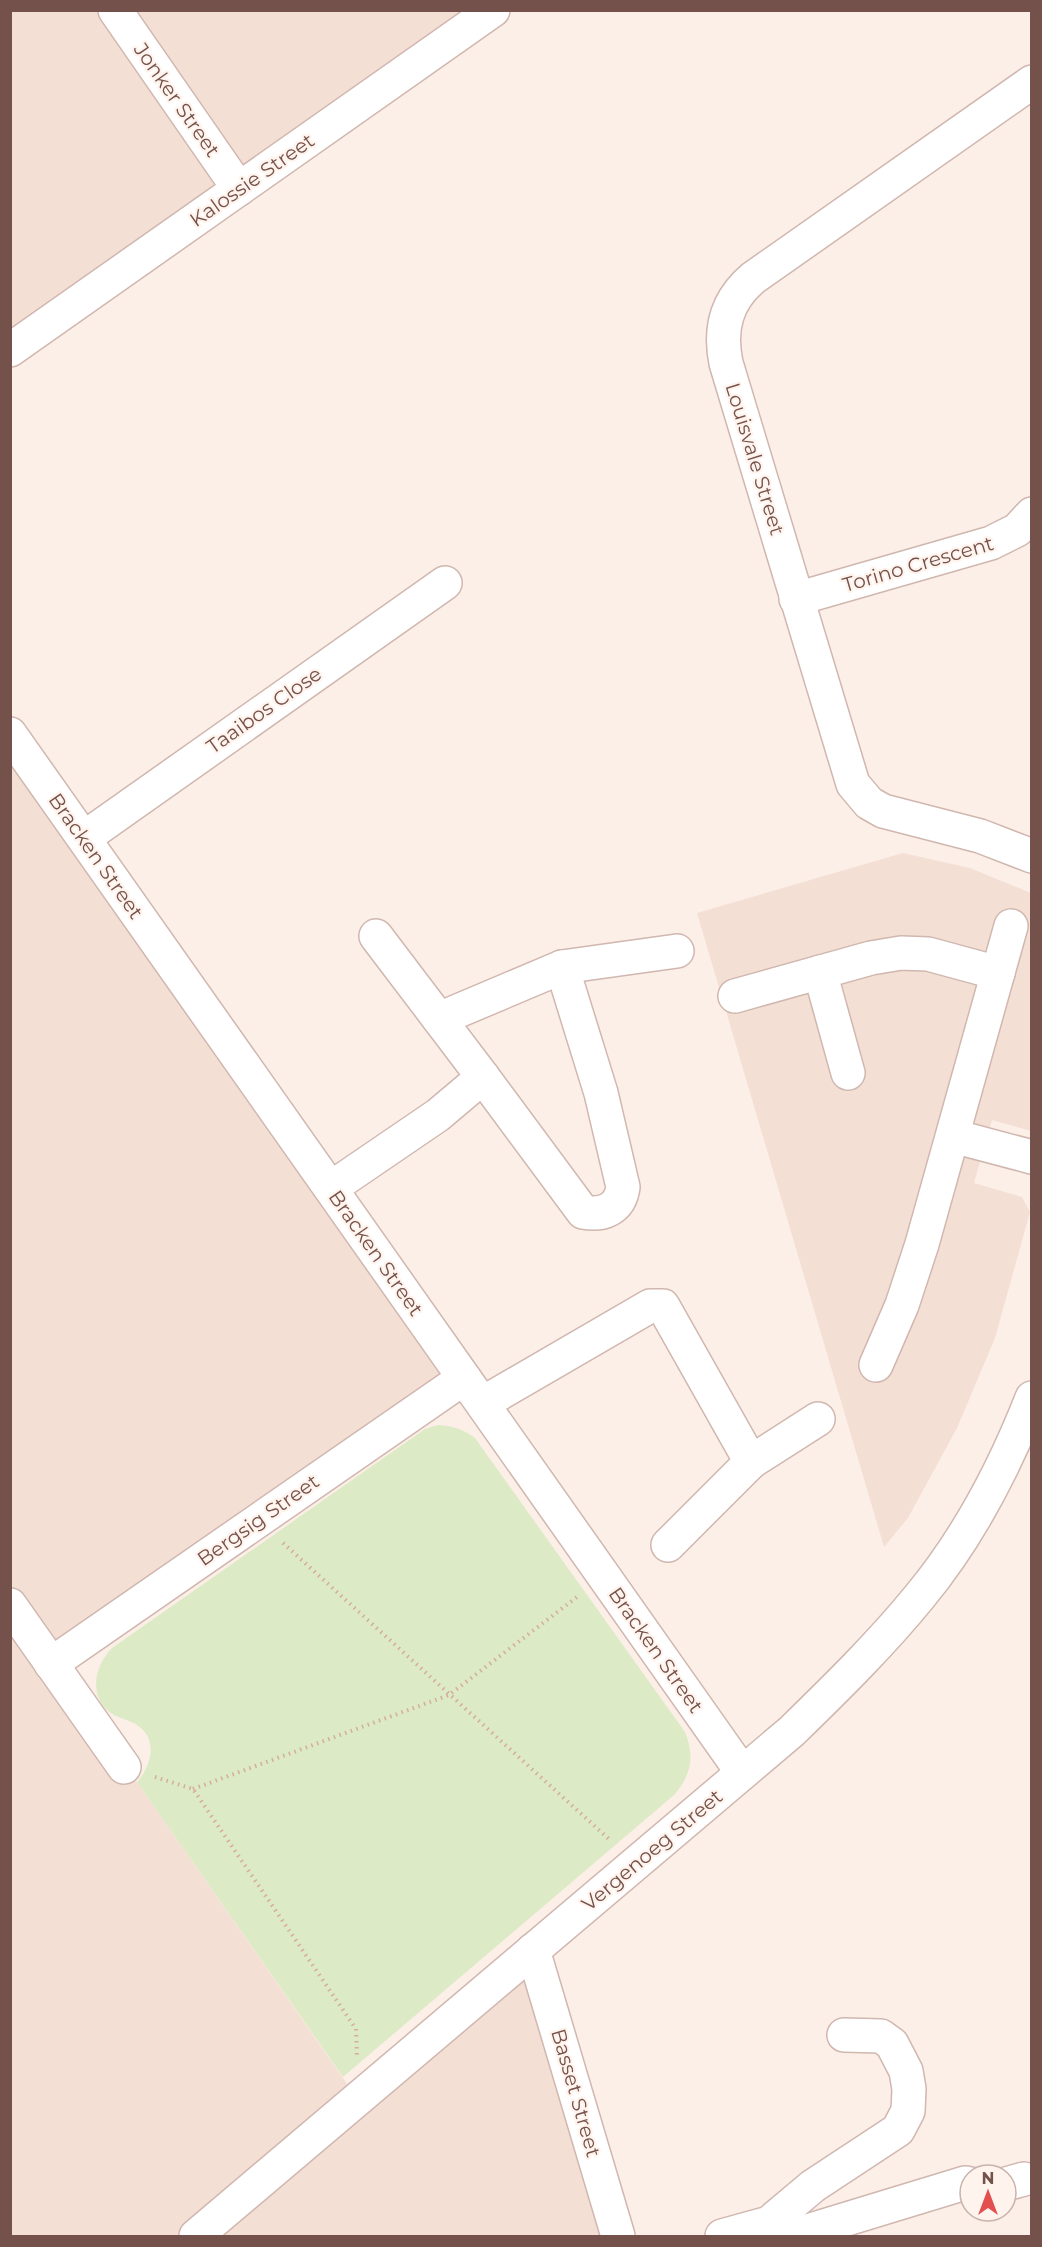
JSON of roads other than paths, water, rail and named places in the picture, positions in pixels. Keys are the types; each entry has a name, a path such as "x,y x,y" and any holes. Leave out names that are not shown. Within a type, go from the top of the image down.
{"street":[{"name":"Jonker Street","path":"115,10 239,189"},
{"name":"Kalossie Street","path":"10,350 493,10"},
{"name":"Louisvale Street","path":"1032,82 753,278 741,289 728,309 722,332 726,363 796,599 848,772 860,794 883,811 980,836 1032,856"},
{"name":"Torino Crescent","path":"796,599 991,543 1017,530 1032,514"},
{"name":"Taaibos Close","path":"84,838 445,583"},
{"name":"Bracken Street","path":"10,734 742,1772"},
{"path":"876,1365 902,1305 953,1136 1011,926"},
{"path":"376,936 583,1212 599,1213 617,1204 622,1198 623,1188 601,1093 562,967"},
{"path":"439,1019 562,967 677,951"},
{"path":"735,996 871,958 901,952 928,954 998,973"},
{"path":"820,972 848,1073"},
{"path":"331,1188 438,1115 483,1077"},
{"path":"953,1136 1032,1158"},
{"name":"Bergsig Street","path":"51,1664 258,1521 473,1390 650,1306 657,1305 665,1309 751,1462"},
{"name":"Vergenoeg Street","path":"196,2236 792,1731 839,1685 921,1596 956,1548 987,1498 1013,1445 1032,1398"},
{"path":"668,1545 751,1462 818,1419"},
{"path":"10,1605 124,1767"},
{"name":"Basset Street","path":"534,1950 618,2236"},
{"path":"722,2236 769,2223 813,2186 898,2130 908,2111 909,2088 906,2071 892,2044 881,2036 844,2035"},
{"path":"791,2236 958,2185"}]}
